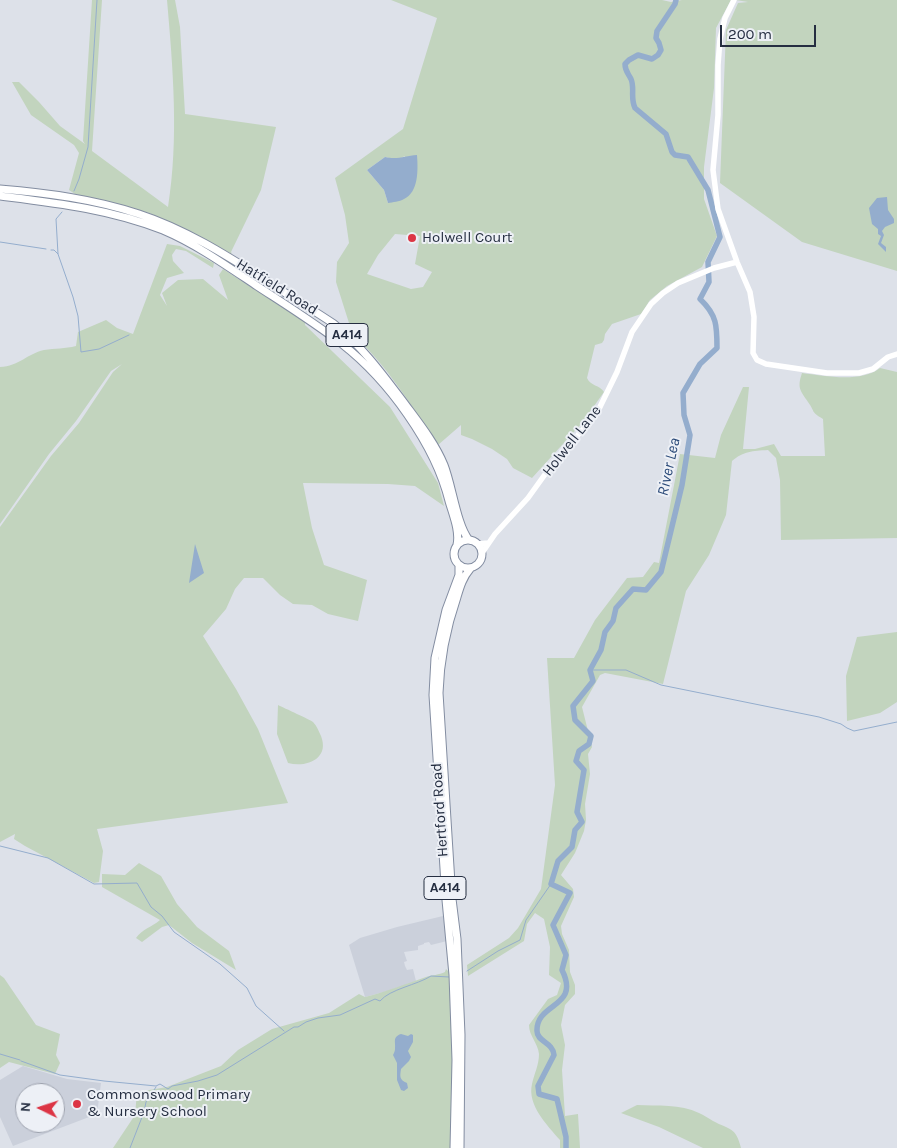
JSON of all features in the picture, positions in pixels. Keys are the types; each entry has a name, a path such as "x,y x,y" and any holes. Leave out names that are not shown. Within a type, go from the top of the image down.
{"highway":[{"name":"Hatfield Road","path":"0,189 49,194 119,207 229,257 324,318 350,337 361,348 414,416 438,451 451,485 463,532 469,540"},
{"name":"Hatfield Road","path":"0,196 90,208 164,227"},
{"name":"Hatfield Road","path":"181,234 330,335 373,372 416,428 434,458 448,498 458,536 457,546"},
{"path":"469,540 478,544 482,553 479,563 470,569 459,565 454,557 460,542 469,540"},
{"name":"Hertford Road","path":"454,1148 456,1060 454,975 446,900 433,695 435,658 446,610 459,574 459,565"},
{"name":"Hertford Road","path":"460,1148 461,1035 457,939 452,899 439,675 446,635 465,574 470,569"}],"main road":[{"path":"734,0 720,39 718,115 712,170 718,209 750,292 754,317 753,348 757,360 766,364 827,373 859,373 873,369 888,357 897,354"},
{"name":"Holwell Lane","path":"482,553 488,543 528,498 551,466 597,413 620,364 632,332 647,309 670,288 714,268 737,262"},
{"path":"478,544 488,543"}],"shaded area":[{"path":"443,916 447,941 431,945 429,942 424,943 418,946 418,950 404,952 407,961 404,962 405,966 407,970 413,969 416,981 365,997 349,945 360,938"},
{"name":"Commonswood Primary & Nursery School","path":"23,1066 67,1079 101,1083 97,1114 65,1126 65,1083 15,1083 15,1133 47,1133 13,1146 0,1117 0,1080"}],"green space":[{"path":"92,0 102,0 92,151 168,207 173,155 174,104 167,0 175,0 180,27 185,114 276,127 261,190 231,252 232,254 149,213 75,194 69,190 79,153 74,145 31,115 12,82 19,82 60,126 85,144 83,141"},
{"path":"391,0 662,0 671,2 682,0 731,0 716,28 714,88 704,167 704,199 717,236 702,267 667,286 650,300 641,314 612,324 605,334 602,343 595,345 587,378 590,383 604,392 582,423 532,478 513,468 507,459 492,449 461,435 461,425 438,445 382,366 356,337 341,325 349,323 336,282 337,262 349,243 345,215 335,178 403,129 437,18","holes":["405,156 388,203 384,190 367,170 385,157 397,160","395,234 420,236 415,264 432,272 423,287 411,289 367,274 378,255"]},
{"path":"736,0 897,0 897,271 802,242 720,183 726,30 738,3 748,2"},
{"path":"167,244 180,246 214,263 213,268 186,251 176,249 172,255 173,261 184,273 167,278 160,295 167,306 162,293 178,280 203,279 228,300 219,275 223,269 305,322 305,325 390,407 438,483 444,506 415,486 303,483 312,528 324,565 367,580 358,621 328,614 312,605 293,604 280,595 263,578 244,578 235,589 226,609 203,636 258,729 288,803 97,829 103,851 99,882 94,883 25,846 14,839 15,834 0,842 0,527 51,456 79,423 113,372 122,364 111,371 0,524 0,367 18,362 44,350 76,346 78,332 106,320 117,328 133,334"},
{"path":"880,368 897,372 897,538 781,540 780,480 776,458 768,450 753,451 740,455 732,461 726,515 709,555 686,591 663,684 605,673 600,675 582,707 592,747 588,754 590,774 585,804 586,820 584,831 575,853 561,875 573,889 574,897 561,926 562,934 569,950 570,972 575,985 575,994 565,1005 561,1025 565,1045 562,1070 565,1116 578,1114 580,1148 560,1148 560,1140 539,1114 532,1100 531,1092 539,1054 530,1033 529,1025 548,999 557,995 561,983 549,975 550,947 544,919 535,913 527,924 524,941 468,976 467,965 509,938 518,928 541,889 555,785 547,658 574,658 595,620 627,578 643,577 654,562 659,563 680,454 715,458 721,435 743,387 749,387 743,449 755,449 774,444 781,456 825,456 823,419 815,413 801,392 800,382 802,373 832,377 853,377 872,373"},
{"path":"897,632 897,702 880,713 847,721 846,676 857,637"},
{"path":"278,705 316,725 323,744 322,751 315,760 302,764 288,763 277,734"},
{"path":"139,863 161,876 177,904 197,927 229,951 236,970 192,943 169,925 162,927 142,942 136,938 141,932 160,920 102,887 102,874 125,875"},
{"path":"446,969 450,973 453,1033 452,1148 113,1148 135,1115 137,1092 167,1087 221,1066 238,1050 272,1029 329,1013 359,994 365,997 373,995 443,973"},
{"path":"0,975 36,1025 60,1034 56,1055 60,1063 55,1074 9,1062 0,1068"},
{"path":"637,1105 677,1107 692,1110 732,1130 737,1136 741,1148 703,1148 659,1127 621,1113"}],"water":[{"path":"417,155 418,167 415,186 409,196 402,200 388,203 384,190 367,170 385,157 397,158"},
{"path":"887,197 888,210 894,219 894,223 885,227 882,231 884,235 881,243 886,247 886,252 878,244 881,236 878,234 878,229 872,224 869,208 877,198"},
{"path":"195,544 204,573 189,583"},
{"path":"401,1034 413,1035 413,1042 408,1051 411,1057 401,1069 400,1074 403,1081 407,1083 408,1088 404,1091 401,1090 397,1080 397,1063 393,1055 395,1038"}],"waterway":[{"path":"74,191 88,147 97,0"},
{"name":"River Lea","path":"566,1148 566,1137 557,1099 539,1094 538,1086 554,1055 551,1047 540,1038 537,1031 543,1015 562,998 566,991 566,982 562,970 566,955 553,925 570,893 551,884 558,861 572,847 575,830 582,822 577,812 584,770 576,761 579,751 589,744 591,736 575,720 573,706 593,681 590,670 601,650 605,632 613,621 616,608 633,589 646,590 661,572 682,485 690,435 684,415 683,393 700,364 717,348 715,321 710,310 700,299 709,282 708,262 720,237 708,190 688,157 675,155 672,152 666,134 635,108 632,82 625,66 629,60 638,55 652,59 658,55 661,50 656,38 657,31 676,0"},
{"path":"51,250 58,254 56,219 62,212"},
{"path":"0,242 46,249"},
{"path":"58,254 78,316 81,352 99,349 129,335"},
{"path":"590,670 626,670 661,685 819,717 841,724 854,731 897,722"},
{"path":"0,846 48,858 94,884 137,883 151,907 162,916 174,932 220,964 247,988 256,1006 284,1031"},
{"path":"467,971 498,951 520,940 526,920 551,884"},
{"path":"21,1061 60,1075 156,1086 160,1084 168,1089 172,1086 217,1075 294,1027 298,1027 306,1022 340,1015 375,999 380,1001 390,993 431,976 449,977"},
{"path":"0,1054 20,1060"},
{"path":"130,1148 146,1102 156,1087"}],"place":[{"name":"Holwell Court","path":"412,238"},
{"name":"Commonswood Primary & Nursery School","path":"77,1104"}]}
